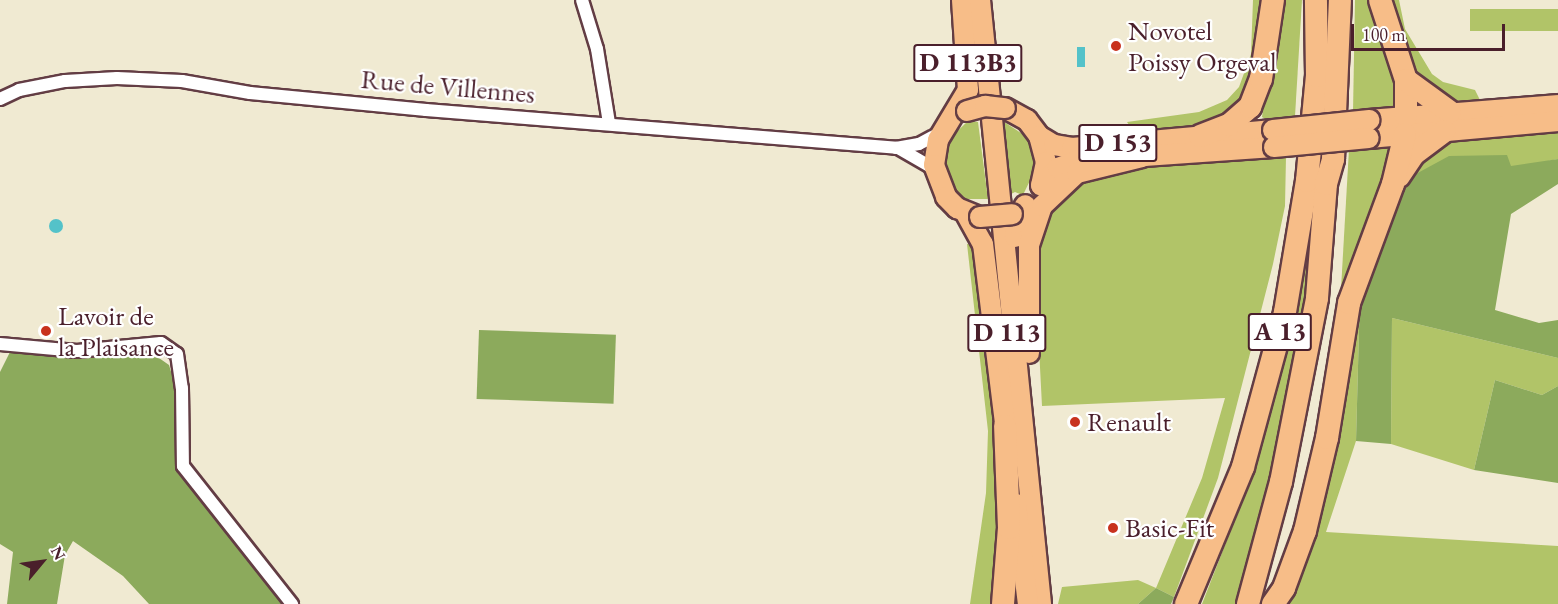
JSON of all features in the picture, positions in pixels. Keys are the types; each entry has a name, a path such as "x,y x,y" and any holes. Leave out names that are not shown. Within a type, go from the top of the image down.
{"highway":[{"path":"1200,136 1229,125 1250,107 1261,80 1273,0"},
{"name":"A 13","path":"1188,604 1200,579 1243,466 1285,312 1305,192 1317,76 1316,0"},
{"name":"A 13","path":"1248,604 1303,385 1317,298 1326,184 1333,159 1340,0"},
{"path":"1272,604 1284,588 1305,531 1327,438 1350,303 1393,184 1405,125 1406,80 1380,0"},
{"path":"1393,184 1414,154 1447,122 1406,80"},
{"path":"1272,604 1317,404 1338,185 1333,159"},
{"path":"1003,604 1009,528 1005,426"}],"main road":[{"name":"D 113B3","path":"953,121 965,100 969,85 962,0"},
{"name":"D 113","path":"973,0 1033,604"},
{"name":"D 113","path":"980,0 1041,604"},
{"path":"991,0 999,80 1012,112 1039,136 1046,162 1041,185 1019,209 1015,236 1029,353 1051,604"},
{"name":"D 153","path":"1447,122 1558,105"},
{"path":"1012,112 985,106 953,121 935,150 934,169 944,194 972,215 983,244 1028,604"},
{"name":"D 153","path":"1041,185 1055,170 1077,160 1142,157 1274,139 1405,125 1447,122 1558,121"},
{"name":"D 153","path":"1039,136 1067,148 1200,136 1274,139"},
{"path":"1029,353 1028,255 1038,213 1049,195 1077,173 1142,157"},
{"path":"972,215 1019,209"}],"street":[{"path":"582,0 597,49 609,123"},
{"name":"Rue de Villennes","path":"0,99 19,90 65,81 117,78 182,81 250,93 426,110 896,148 912,153 934,169"},
{"name":"Rue de Villennes","path":"896,148 919,144 953,121"},
{"path":"0,344 76,351 160,343 177,354 182,388 183,466 292,604"}],"green space":[{"path":"1253,0 1264,0 1254,79 1240,106 1210,125 1134,132 1127,122 1199,112 1227,100 1239,87 1251,54"},
{"path":"1279,0 1302,0 1295,116 1267,120 1262,117"},
{"path":"1355,0 1374,0 1390,52 1398,109 1353,112"},
{"path":"1387,0 1399,0 1405,29 1432,74 1443,82 1475,90 1480,100 1456,101 1434,93 1411,74"},
{"path":"1470,9 1558,9 1558,31 1470,31"},
{"path":"1001,120 1027,137 1033,148 1036,168 1023,195 1015,192 1005,197 1003,176 1009,166"},
{"path":"968,121 978,122 988,199 966,199 954,190 945,168 948,140"},
{"path":"1558,130 1558,159 1398,192 1411,165 1443,141"},
{"path":"1387,142 1392,152 1339,324 1349,149"},
{"path":"1507,155 1511,166 1558,159 1558,184 1511,214 1495,310 1539,323 1558,320 1558,358 1392,318 1391,444 1356,441 1360,292 1398,192 1414,175 1449,156"},
{"path":"1286,157 1285,206 1273,264 1218,478 1174,597 1156,588 1202,478 1225,398 1042,406 1034,251 1042,219 1072,184 1114,166"},
{"path":"1316,221 1306,322 1290,408 1239,604 1202,604 1248,486 1278,387"},
{"path":"967,244 973,245 980,287 1007,498 996,604 970,604 986,493 988,431"},
{"path":"1360,292 1356,441 1326,532 1558,546 1558,604 1289,604 1302,567"},
{"path":"1392,318 1558,358 1558,386 1542,395 1495,380 1474,470 1391,444"},
{"path":"479,330 616,335 614,404 477,399"},
{"path":"16,340 93,354 149,351 169,365 176,388 176,471 293,604 149,604 123,576 73,541 65,555 57,604 7,604 13,552 0,544 0,372"},
{"path":"1495,380 1542,395 1558,386 1558,483 1474,470"},
{"path":"1138,580 1156,588 1138,604 1058,604 1062,587"},
{"path":"1156,588 1174,597 1171,604 1138,604"}],"water":[{"path":"1077,47 1085,47 1085,67 1077,67"},
{"path":"56,219 61,221 63,226 61,231 56,233 51,231 49,226 51,221"}],"place":[{"name":"Novotel Poissy Orgeval","path":"1116,46"},
{"name":"Lavoir de la Plaisance","path":"46,331"},
{"name":"Renault","path":"1075,422"},
{"name":"Basic-Fit","path":"1113,528"}]}
